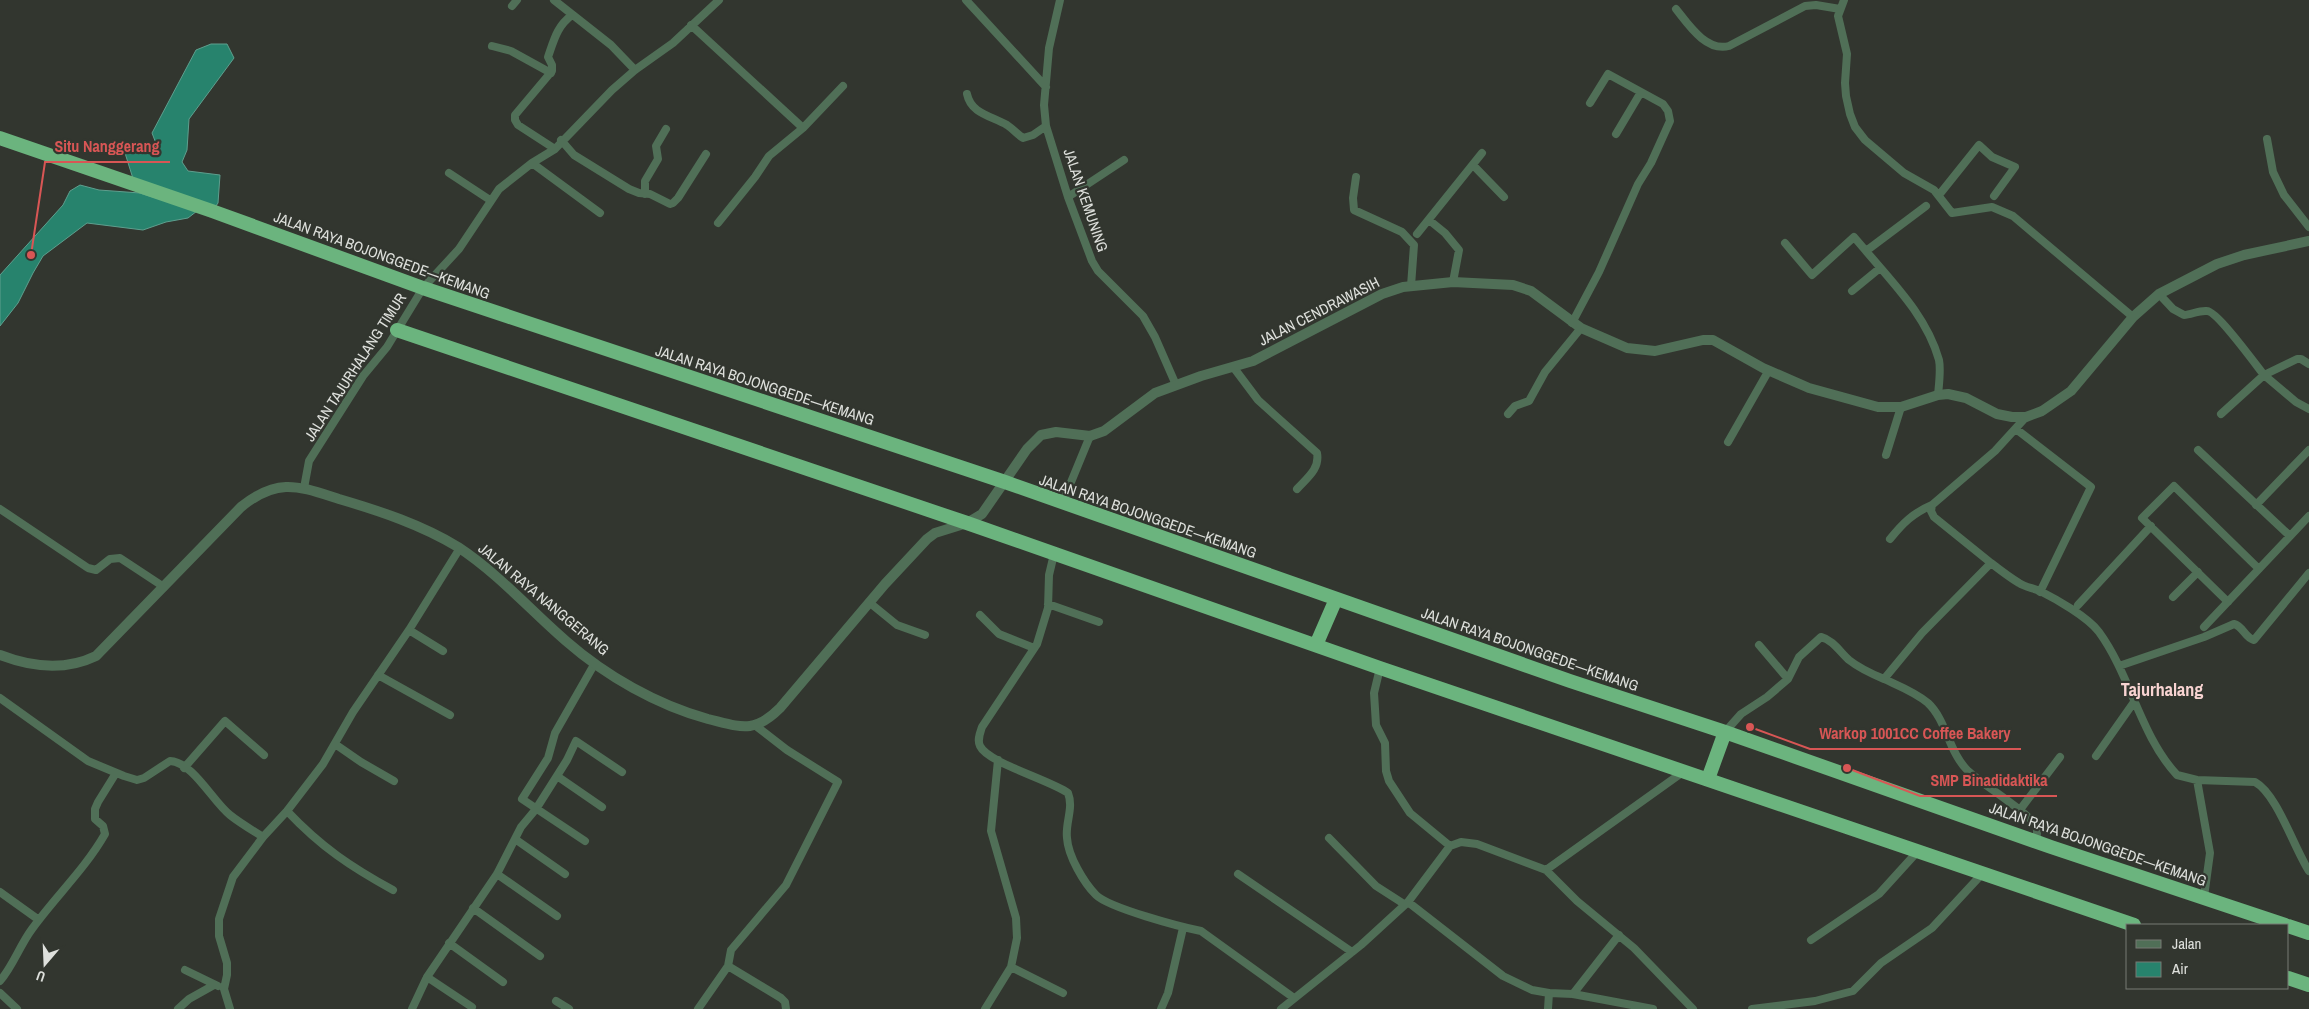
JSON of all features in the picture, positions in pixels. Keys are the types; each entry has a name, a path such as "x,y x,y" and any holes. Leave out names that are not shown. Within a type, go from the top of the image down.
{"highway":[{"name":"JALAN RAYA BOJONGGEDE—KEMANG","path":"6,140 212,211 423,288 1005,482 1062,504 1570,681 1725,732 2280,924"},
{"path":"397,330 967,523 1380,668 2131,924"},
{"path":"1316,645 1336,599"},
{"path":"1708,779 1725,732"},
{"name":"JALAN RAYA BOJONGGEDE—KEMANG","path":"2289,927 2309,933"},
{"path":"2289,978 2309,985"}],"street":[{"path":"554,0 611,45 635,70"},
{"name":"JALAN TAJURHALANG TIMUR","path":"304,488 310,462 363,376 387,347 423,288 459,249 499,189 555,148 561,140 569,135 635,70 673,43 719,0"},
{"path":"966,0 1046,87"},
{"name":"JALAN KEMUNING","path":"1060,0 1049,48 1044,105 1046,126 1068,197 1092,261 1098,272 1142,316 1155,337 1176,385"},
{"path":"1844,0 1840,9 1839,22 1848,54 1845,83 1846,96 1855,127 1865,140 1904,174 1929,186 1939,195 1952,213 1992,207 2013,216 2133,317"},
{"path":"1676,9 1703,39 1722,47 1729,46 1805,6 1816,4 1840,9"},
{"path":"555,148 518,125 515,115 551,73 552,64 548,57 556,32 561,23 572,15"},
{"path":"691,25 803,128"},
{"path":"492,46 512,51 551,73"},
{"path":"1508,414 1515,406 1526,404 1529,401 1536,386 1576,326 1638,184 1651,163 1670,121 1664,104 1608,74 1590,102"},
{"path":"718,223 756,177 769,156 803,128 843,86"},
{"path":"1616,134 1641,92"},
{"path":"967,94 968,102 980,113 1006,124 1023,138 1033,136 1046,126"},
{"path":"645,194 646,181 658,159 656,146 666,129"},
{"path":"2267,139 2273,172 2284,195 2309,227"},
{"path":"561,140 574,155 629,189 650,194 673,204 706,154"},
{"path":"1939,195 1979,145 1992,157 2015,167 1994,196"},
{"path":"1417,234 1482,153"},
{"path":"1068,197 1124,160"},
{"path":"532,163 600,213"},
{"path":"1473,165 1504,197"},
{"path":"449,174 490,200"},
{"path":"1356,177 1353,198 1354,210 1402,232 1414,245 1411,286"},
{"path":"1866,252 1926,206"},
{"path":"1429,220 1445,233 1458,250 1453,282"},
{"path":"1785,243 1812,275 1854,238 1910,304 1928,337 1939,361 1938,394"},
{"name":"JALAN CENDRAWASIH","path":"1090,436 1104,431 1118,422 1155,393 1254,361 1382,294 1411,286 1453,282 1523,288 1576,326 1620,346 1646,352 1703,340 1713,340 1769,370 1809,388 1878,407 1900,407 1938,394 1958,396 1997,414 2026,417 2042,411 2071,391 2133,317 2159,294 2217,264 2244,255 2309,241"},
{"path":"1852,291 1880,268"},
{"path":"2159,294 2180,314 2188,315 2207,310 2211,312 2231,333 2264,375 2296,402 2309,409"},
{"path":"2222,414 2264,375 2296,359 2301,359 2309,364"},
{"path":"1234,368 1262,404 1317,453 1318,461 1315,469 1297,489"},
{"path":"1728,442 1769,370"},
{"path":"1886,455 1900,407"},
{"path":"1890,539 1903,522 1917,511 1932,505 1996,451 2026,417"},
{"path":"2016,429 2091,487 2040,592"},
{"path":"698,1009 728,966 731,950 786,885 838,782 787,750 756,726 763,723 780,708 927,539 935,533 967,523 982,514 1027,449 1041,435 1056,432 1090,436 1062,504"},
{"path":"2198,450 2290,536"},
{"path":"2256,505 2309,450"},
{"path":"2228,602 2142,518 2174,486 2259,569"},
{"name":"JALAN RAYA NANGGERANG","path":"0,655 27,664 60,666 85,661 105,648 241,507 253,498 273,488 304,488 399,519 460,548 492,573 566,641 595,663 665,704 723,722 756,726"},
{"path":"1932,505 1931,511 1934,517 1991,563 2019,583 2040,592 2094,626 2119,666 2134,702 2171,769 2177,775 2197,780 2255,782 2262,786 2276,805 2293,844 2309,871"},
{"path":"0,509 88,568 96,570 110,559 120,558 164,587"},
{"path":"2204,627 2309,516"},
{"path":"2078,605 2151,526"},
{"path":"230,1009 224,989 228,975 227,963 219,936 219,920 233,877 263,837 287,811 335,744 353,712 460,548"},
{"path":"1054,554 1049,575 1048,604 1044,623 1034,648 982,727 979,746 987,754 998,760 1068,793 1066,838 1070,853 1097,896 1111,904 1183,928 1201,931 1294,998"},
{"path":"1884,679 1922,633 1991,563"},
{"path":"2173,597 2198,572"},
{"path":"2119,666 2204,637 2234,624 2239,626 2250,639 2254,640 2309,573"},
{"path":"870,603 898,625 925,635"},
{"path":"1048,604 1099,622"},
{"path":"980,615 999,634 1034,648"},
{"path":"408,630 443,650"},
{"path":"1725,732 1740,714 1767,697 1788,679 1799,657 1821,637 1829,640 1848,659 1860,667 1916,694 1928,703 1936,713 1948,742 1962,764 1981,782 2034,824 2037,829 2036,841"},
{"path":"1759,645 1788,679"},
{"path":"584,842 522,799 548,758 555,733 595,663"},
{"path":"1380,668 1374,694 1376,726 1385,743 1386,771 1389,781 1410,813 1450,846"},
{"path":"378,675 450,715"},
{"path":"0,698 88,761 116,773 137,780 151,774 170,761 178,763 230,815 263,837"},
{"path":"2096,756 2134,702"},
{"path":"184,768 225,721 264,755"},
{"path":"412,1009 427,976 497,874 521,827 536,809 576,741 622,772"},
{"path":"335,744 360,762 394,781"},
{"path":"2018,811 2060,757"},
{"path":"985,1009 1011,967 1017,938 1016,918 991,831 998,760"},
{"path":"1546,870 1683,772"},
{"path":"0,981 20,946 96,850 105,834 103,826 95,819 95,809 116,773"},
{"path":"557,776 602,807"},
{"path":"2197,780 2210,853 2204,897"},
{"path":"287,811 311,836 341,860 393,890"},
{"path":"1329,838 1376,886 1406,903 1503,976 1532,990 1573,994 1652,1009"},
{"path":"515,839 565,874"},
{"path":"1281,1009 1352,952 1406,903 1450,846 1461,842 1477,844 1526,860 1546,870 1578,901 1619,935 1684,997 1694,1009"},
{"path":"1811,940 1879,894 1918,851"},
{"path":"497,874 557,916"},
{"path":"1238,874 1352,952"},
{"path":"1752,1009 1815,1001 1853,991 1880,962 1932,928 1982,874"},
{"path":"0,892 39,920"},
{"path":"473,908 540,956"},
{"path":"1161,1009 1168,993 1183,928"},
{"path":"1573,994 1619,935"},
{"path":"449,943 503,982"},
{"path":"728,966 781,998 785,1002 786,1009"},
{"path":"1011,967 1063,993"},
{"path":"185,970 224,989"},
{"path":"427,976 472,1007"},
{"path":"178,1009 189,998 214,985"},
{"path":"1548,1009 1549,993"},
{"path":"0,994 17,1009"},
{"path":"556,1001 569,1009"}],"water":[{"path":"211,44 227,44 234,58 189,119 187,150 182,162 188,171 220,175 218,203 211,213 135,185 125,153 150,150 157,146 152,133 196,50"},
{"path":"80,185 99,190 140,193 197,211 188,218 166,222 143,230 87,223 43,256 18,303 0,326 0,275 63,205 70,191"}],"place":[{"name":"Situ Nanggerang","path":"31,255"},
{"name":"Warkop 1001CC Coffee Bakery","path":"1750,727"},
{"name":"SMP Binadidaktika","path":"1847,768"}],"district":[{"name":"Tajurhalang","path":"2162,689"}]}
